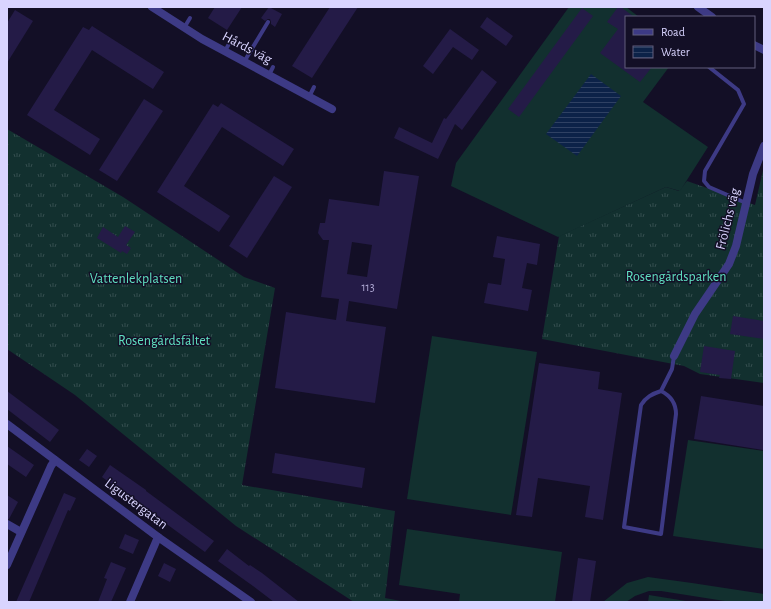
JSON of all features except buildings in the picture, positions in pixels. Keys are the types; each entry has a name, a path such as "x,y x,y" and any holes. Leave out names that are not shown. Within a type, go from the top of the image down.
{"street":[{"name":"Hårds väg","path":"152,7 184,28 332,109"},
{"path":"698,7 711,16"},
{"path":"755,46 764,50"},
{"name":"Frölichs väg","path":"674,356 695,314 729,264 736,246 752,174 764,146"},
{"name":"Ligustergatan","path":"7,424 158,537 247,601"},
{"path":"7,565 55,460"},
{"path":"7,524 21,532"},
{"path":"130,602 158,537"}],"lane":[{"path":"184,28 190,18"},
{"path":"244,62 268,22"},
{"path":"225,51 230,42"},
{"path":"268,75 273,67"},
{"path":"710,68 738,90 744,104 705,171 704,181 709,187 746,203"},
{"path":"310,97 314,87"},
{"path":"661,391 667,394 676,407 661,534 624,527 641,405 648,397 661,391 672,369 674,356"}],"green space":[{"path":"569,7 626,7 638,16 625,16 625,68 668,68 643,102 708,147 680,191 666,187 558,237 451,186 456,163"},
{"name":"Rosengårdsfältet","path":"7,129 123,197 244,277 275,288 242,485 395,511 385,598 406,602 354,602 236,526 75,395 7,349"},
{"name":"Rosengårdsparken","path":"764,166 764,383 700,374 684,366 542,339 559,236 666,187 679,191 687,181 755,205"},
{"path":"432,336 537,352 511,515 407,499"},
{"path":"688,440 764,451 764,549 673,536"},
{"path":"407,529 562,552 555,602 459,602 460,594 399,585"},
{"path":"648,577 764,594 764,602 731,602 661,591 649,591 635,596 626,602 603,602 627,583"},
{"path":"649,595 692,602 648,602"}],"water":[{"path":"591,74 621,96 577,156 546,134"}],"park label":[{"name":"Vattenlekplatsen","path":"136,279"}]}
